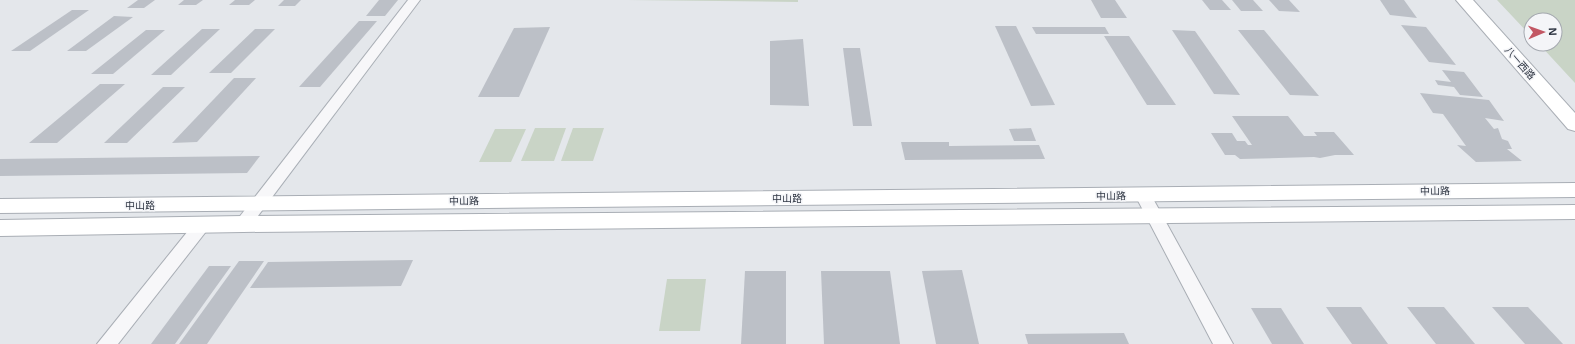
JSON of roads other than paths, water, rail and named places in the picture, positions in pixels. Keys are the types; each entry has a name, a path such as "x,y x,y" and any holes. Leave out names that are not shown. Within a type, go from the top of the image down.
{"main road":[{"name":"八一西路","path":"1464,0 1575,125"},
{"name":"中山路","path":"0,206 1575,190"},
{"name":"中山路","path":"0,228 243,224 1575,212"}],"street":[{"path":"243,224 414,0"},
{"path":"1143,195 1224,344"},
{"path":"107,344 202,225"}]}
